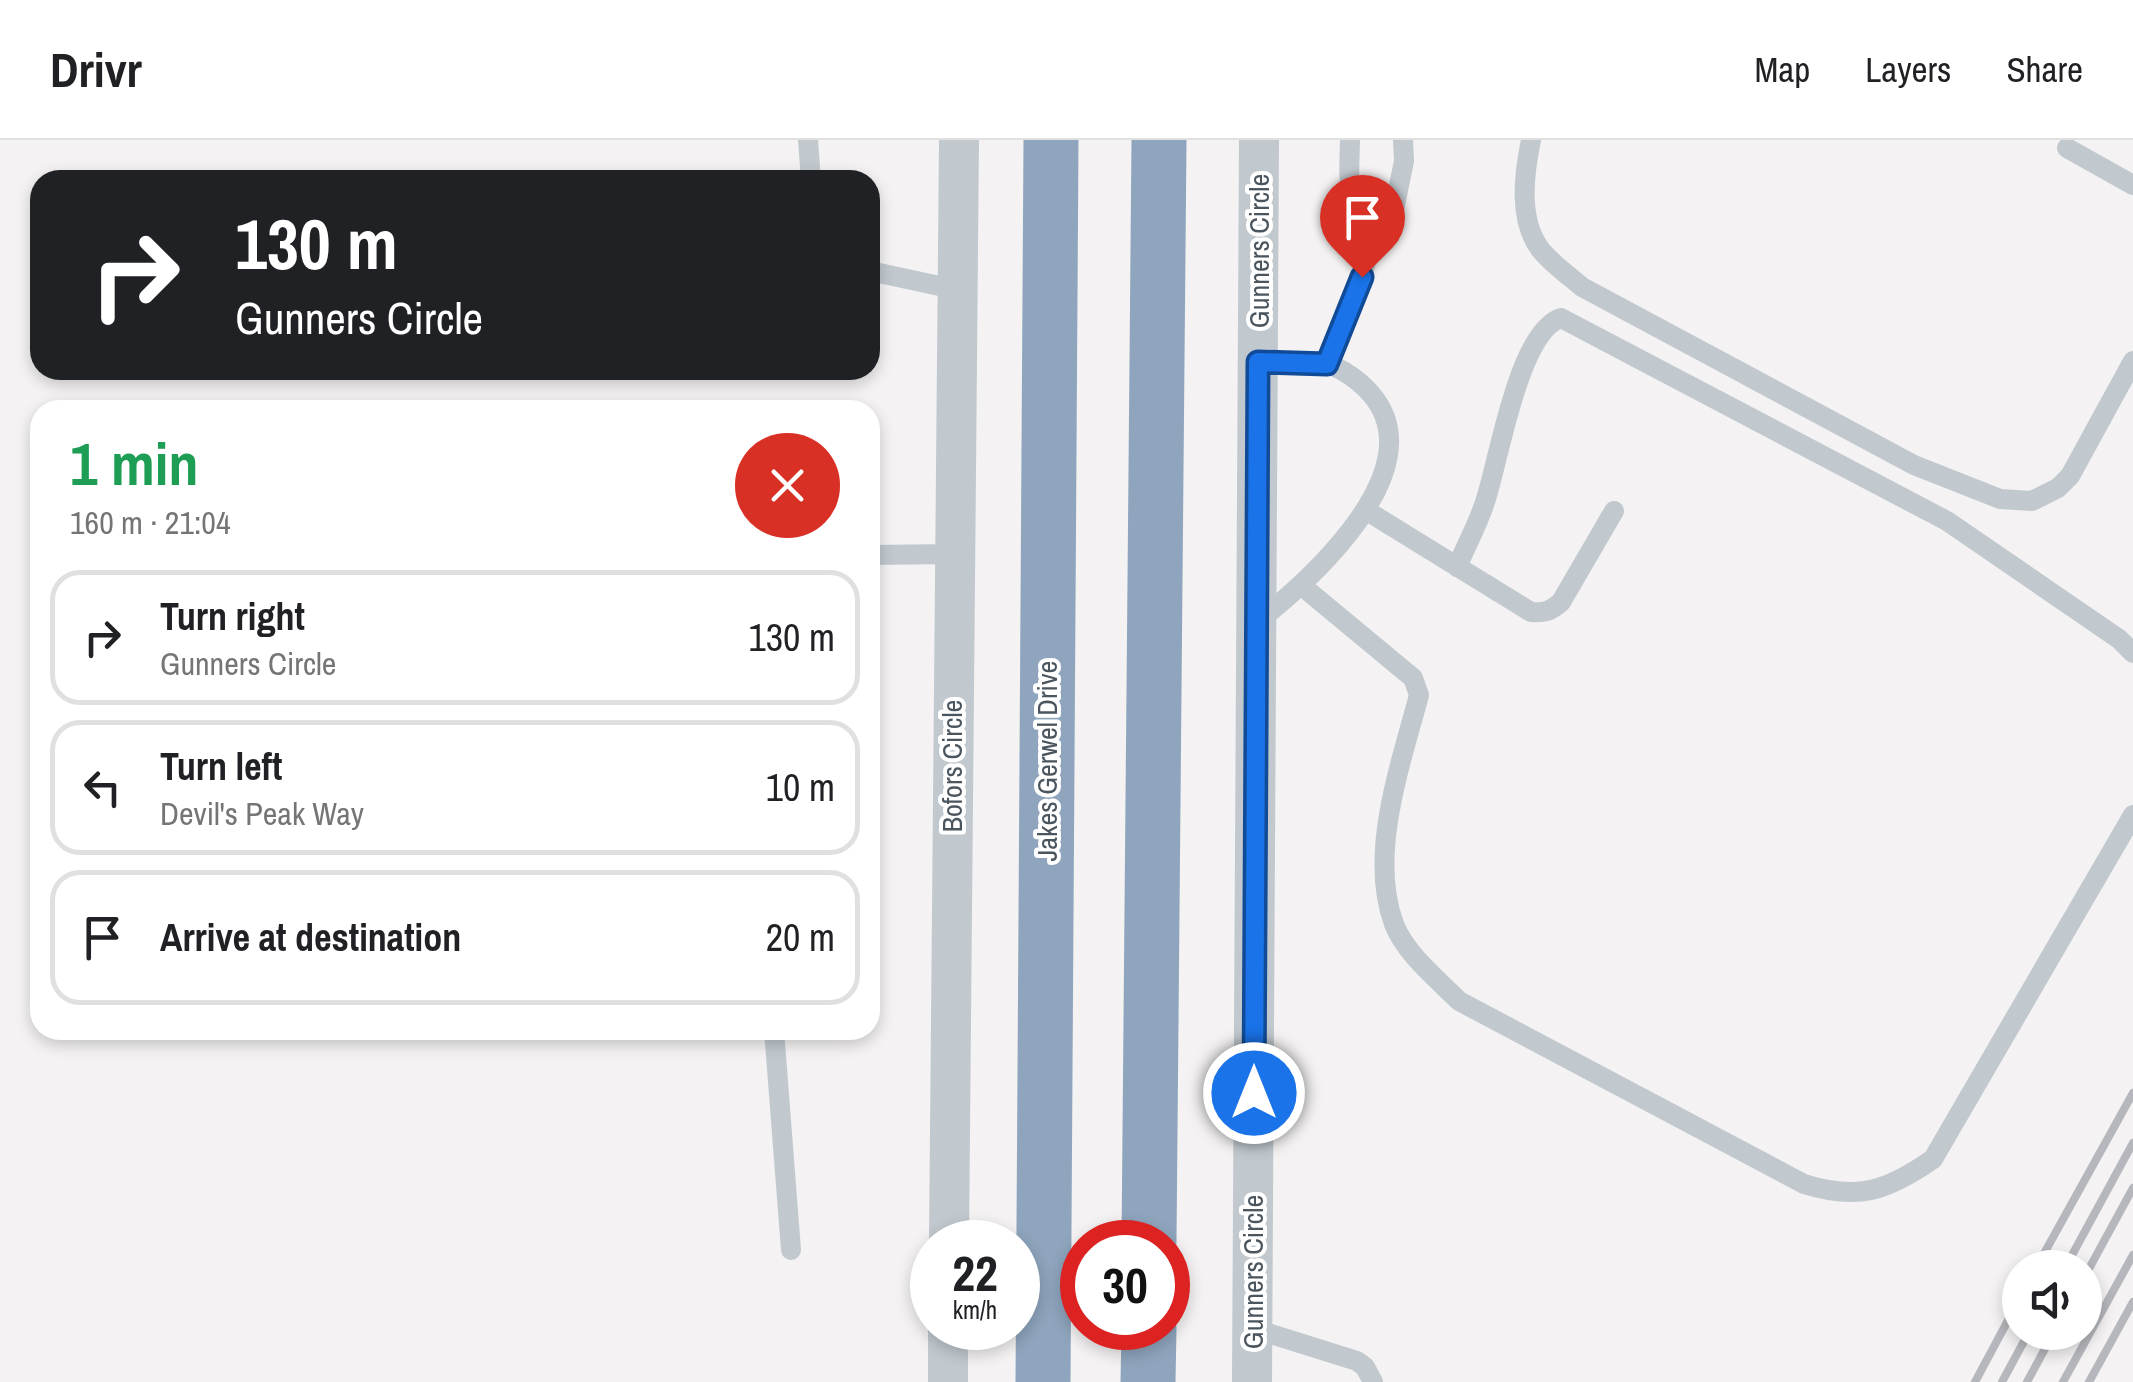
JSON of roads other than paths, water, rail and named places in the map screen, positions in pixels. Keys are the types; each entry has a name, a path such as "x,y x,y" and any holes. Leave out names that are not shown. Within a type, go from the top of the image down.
{"highway":[{"name":"Jakes Gerwel Drive","path":"1043,1382 1051,140"},
{"path":"1150,1220 1159,140"},
{"path":"1148,1350 1148,1382"}],"street":[{"name":"Bofors Circle","path":"949,1220 959,140"},
{"name":"Gunners Circle","path":"1252,1382 1259,140"},
{"path":"948,1350 948,1382"}],"lane":[{"path":"808,140 810,170"},
{"path":"1350,140 1349,180 1354,201 1375,227"},
{"path":"1256,623 1302,586 1366,511 1386,458 1388,432 1382,406 1364,386 1327,364 1362,277 1375,227 1395,205 1404,162 1404,140"},
{"path":"1531,140 1525,189 1527,224 1540,248 1582,287 1914,465 2000,499 2032,501 2058,488 2070,476 2133,361"},
{"path":"2067,148 2133,184"},
{"path":"880,273 958,290"},
{"path":"1456,567 1484,505 1532,348 1552,321 1561,318 1947,521 2120,638 2133,653"},
{"name":"Gunners Circle","path":"1258,362 1327,364"},
{"path":"1366,511 1531,612 1552,610 1562,602 1614,511"},
{"path":"880,555 954,554"},
{"path":"1302,586 1413,678 1419,695 1383,844 1394,925 1426,968 1459,1000 1804,1184 1834,1194 1882,1187 1932,1159 2133,815"},
{"path":"775,1040 792,1250"},
{"path":"1252,1328 1357,1361 1366,1367 1373,1382"}],"railway":[{"path":"2046,1250 2133,1093"},
{"path":"2075,1250 2133,1143"},
{"path":"2099,1250 2133,1188"},
{"path":"2063,1382 2133,1255"},
{"path":"2089,1382 2133,1302"},
{"path":"1975,1382 2002,1332"},
{"path":"2002,1382 2019,1350"},
{"path":"2027,1382 2044,1350"}]}
